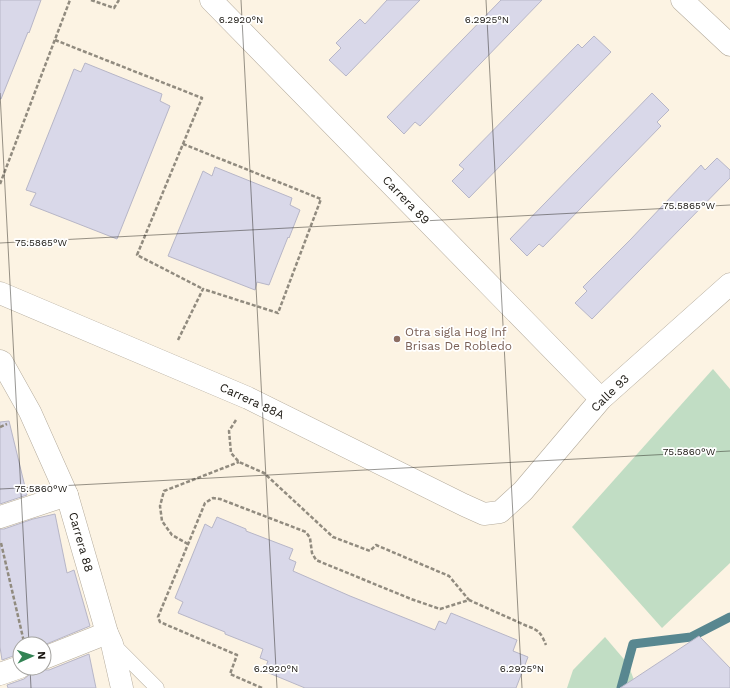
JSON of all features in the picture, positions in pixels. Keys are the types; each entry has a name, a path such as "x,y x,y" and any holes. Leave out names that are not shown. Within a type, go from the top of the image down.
{"street":[{"name":"Carrera 89","path":"211,0 601,399"},
{"path":"682,0 730,45"},
{"name":"Calle 93","path":"500,512 523,491 601,399 730,284"},
{"name":"Carrera 88A","path":"0,293 248,398 484,514 500,512"},
{"name":"Carrera 88","path":"0,361 2,362 30,412 67,495 110,639 122,688"},
{"path":"0,517 67,495"},
{"path":"52,656 110,639"},
{"path":"0,674 12,670"}],"lane":[{"path":"110,639 157,688"}],"path":[{"path":"0,184 70,0"},
{"path":"91,0 114,8 119,0"},
{"path":"55,40 202,98 137,255 203,289 278,313 321,199 183,144"},
{"path":"167,364 203,289"},
{"path":"248,398 229,431 230,453 239,462 264,473 333,537 370,551 376,545 449,576 470,600 534,628 542,635 546,645"},
{"path":"188,544 172,535 162,521 160,506 164,491 239,462"},
{"path":"262,688 230,674 237,655 160,622 158,617 205,503 213,498 220,499 306,532 310,538 312,553 316,560 410,599 440,609 470,600"},
{"path":"0,537 22,636"}],"green space":[{"path":"713,369 730,389 730,563 662,628 572,527"},
{"path":"605,637 628,664 637,688 567,688 573,670"}],"building":[{"path":"0,0 41,0 29,33 28,32 1,99 0,99"},
{"path":"387,0 420,0 346,76 329,60 341,48 336,43 360,19 365,24"},
{"path":"501,0 542,0 420,126 415,122 404,134 387,117"},
{"path":"594,36 611,52 469,198 452,181 464,169 459,165 578,44 582,48"},
{"path":"85,63 162,94 160,101 170,106 117,239 30,205 36,193 26,190 74,69 81,72"},
{"path":"652,93 669,110 657,122 661,126 543,247 539,244 527,256 510,239"},
{"path":"717,158 730,170 730,178 592,319 575,303 587,291 583,287 701,165 705,170"},
{"path":"215,167 292,198 290,205 300,210 269,285 257,282 255,290 168,256 203,171 212,176"},
{"path":"9,421 27,495 0,504 0,422"},
{"path":"55,514 67,573 74,570 90,626 52,642 52,636 12,636 12,656 2,660 0,647 0,529"},
{"path":"217,517 246,529 246,531 293,549 289,559 296,562 293,571 350,596 435,630 439,621 446,624 451,613 517,640 513,651 528,657 516,688 305,688 264,671 268,661 260,658 263,649 178,613 183,602 175,598 205,524 212,528"},
{"path":"699,636 730,668 730,688 620,688"},
{"path":"89,654 96,688 8,688 7,685 24,679 28,676 52,676 52,669"}],"waterway":[{"path":"621,688 633,644 691,637 730,617"}],"place":[{"name":"Otra sigla Hog Inf Brisas De Robledo","path":"397,339"}]}
